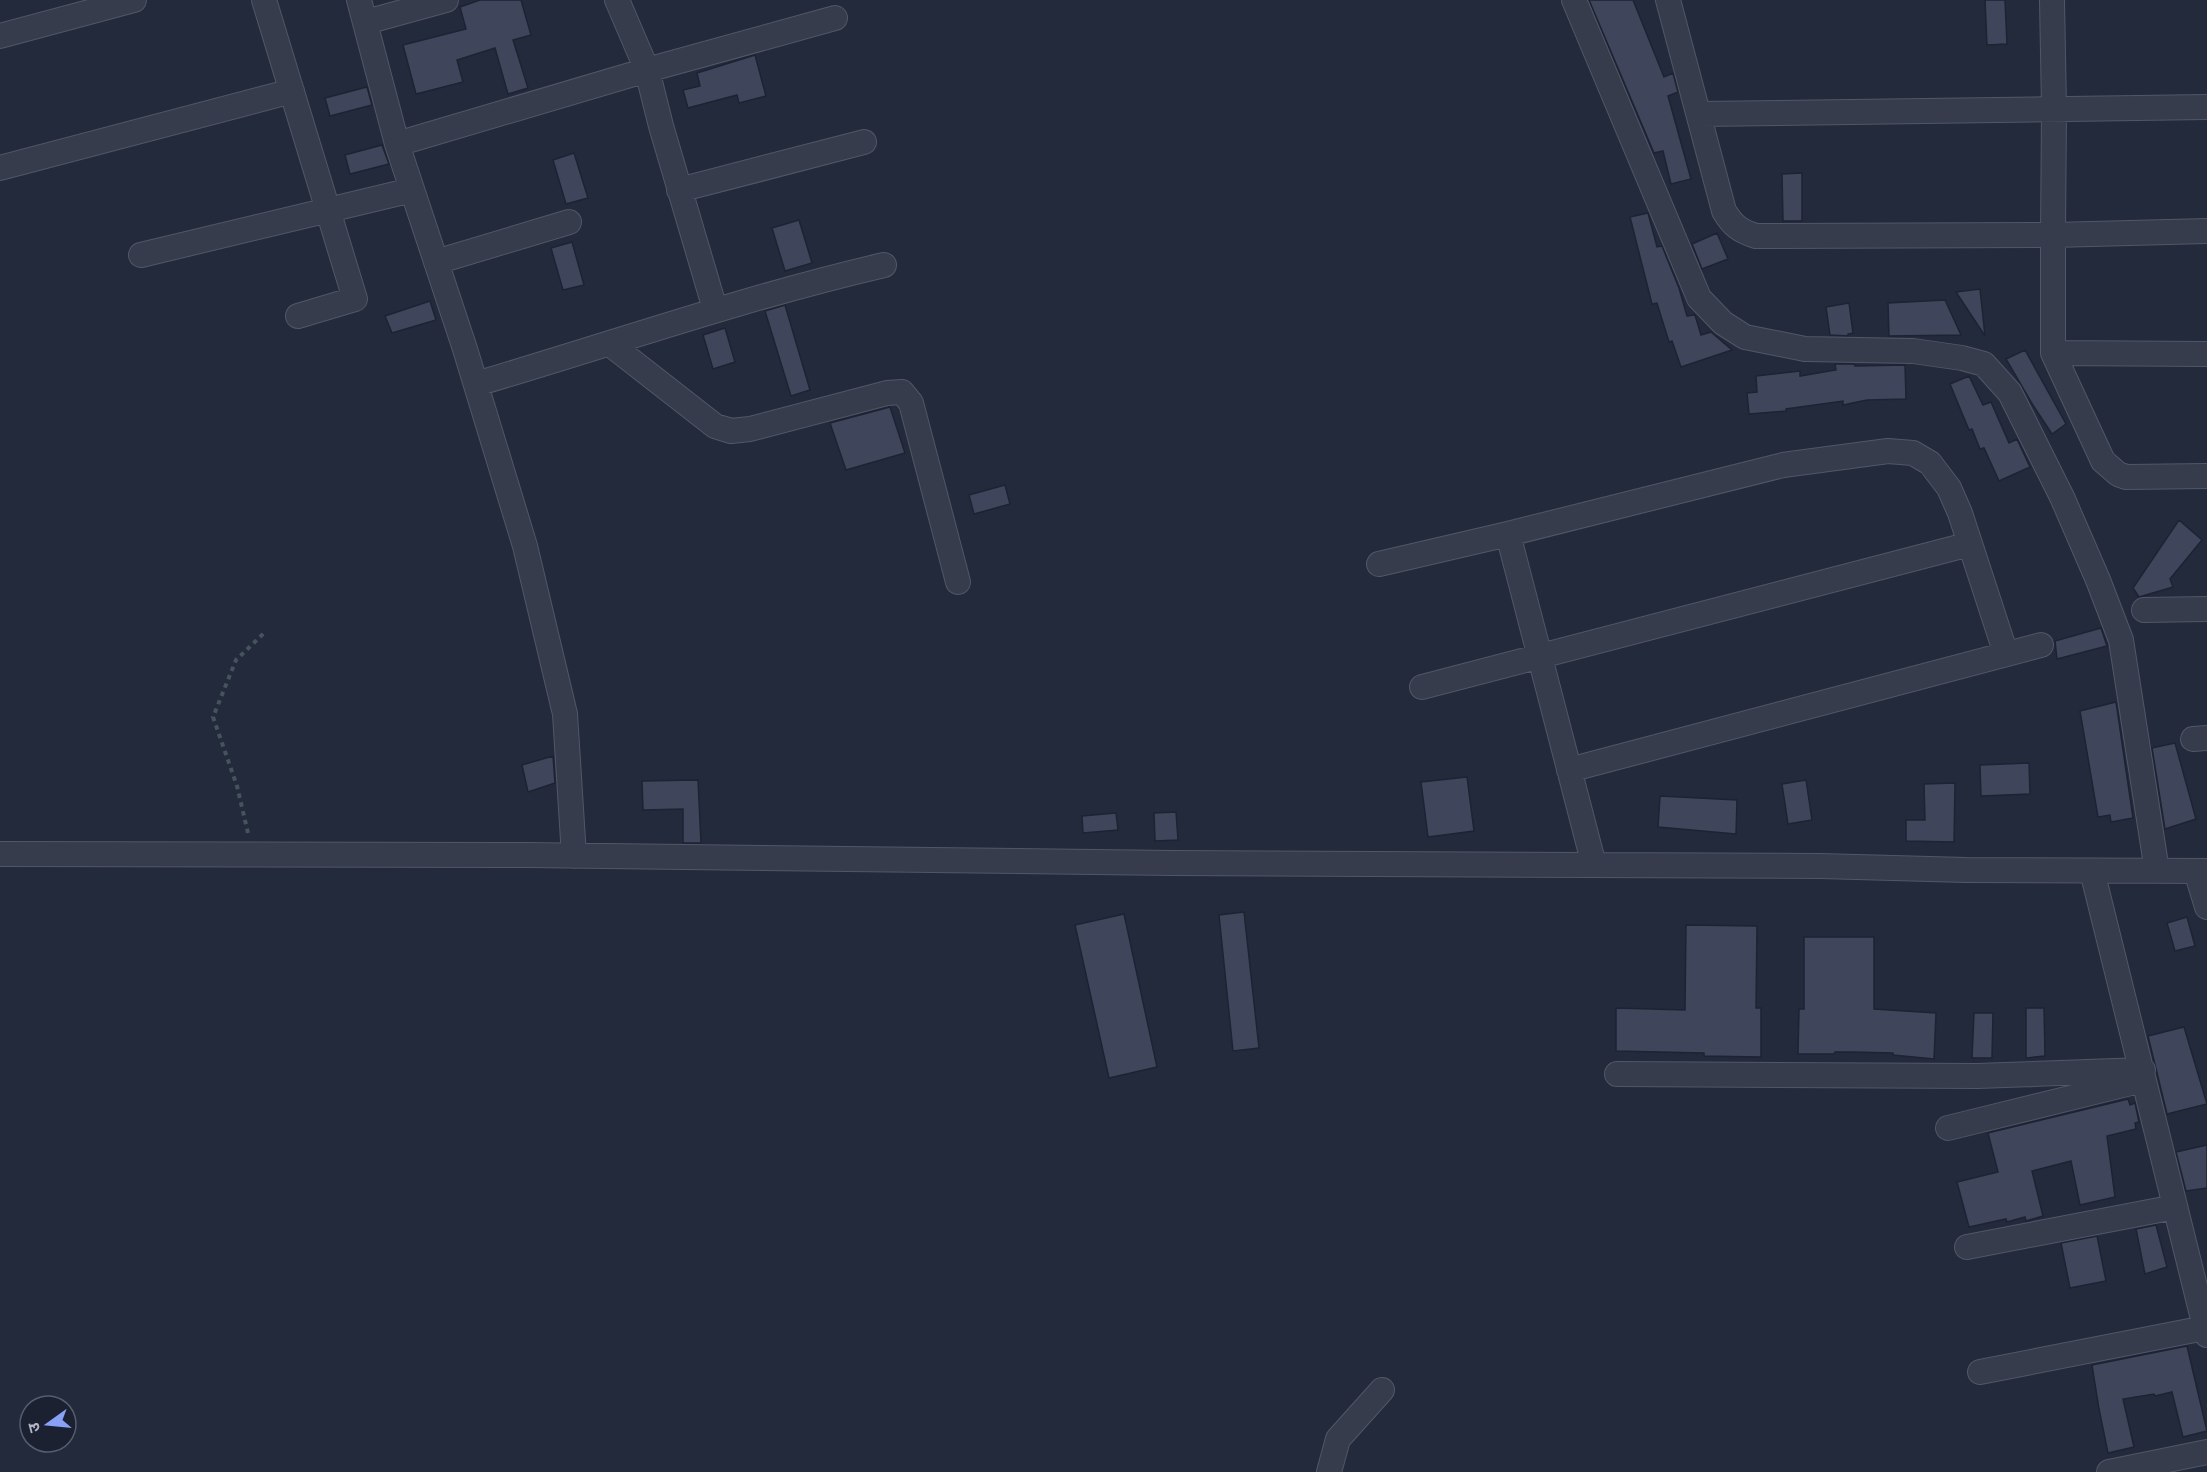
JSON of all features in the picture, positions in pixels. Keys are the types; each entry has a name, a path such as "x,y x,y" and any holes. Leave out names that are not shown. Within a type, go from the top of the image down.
{"street":[{"path":"0,36 134,0"},
{"path":"264,0 355,299 298,316"},
{"path":"446,0 362,11 397,144 476,384 525,546 565,714 574,856"},
{"path":"617,0 647,70 679,190 715,309"},
{"path":"1574,0 1699,298 1723,323 1745,337 1805,349 1913,351 1962,358 1984,364 2010,393 2062,497 2121,640 2157,871"},
{"path":"1668,0 1724,211 1732,225 1743,232 1756,236 2207,231"},
{"path":"2052,0 2053,353 2093,444 2109,468 2126,477 2207,476"},
{"path":"397,144 647,70 835,18"},
{"path":"0,168 292,91"},
{"path":"1700,114 2207,107"},
{"path":"679,190 864,142"},
{"path":"141,255 412,190"},
{"path":"436,262 569,222"},
{"path":"476,384 610,344 715,309 884,265"},
{"path":"610,344 715,426 731,431 750,429 887,393 902,392 911,403 958,582"},
{"path":"2053,353 2207,354"},
{"path":"1379,564 1783,465 1888,451 1913,453 1930,463 1949,488 1960,513 2006,654"},
{"path":"1508,534 1594,866"},
{"path":"1422,687 1970,544"},
{"path":"2144,610 2207,609"},
{"path":"1569,770 2041,645"},
{"path":"0,854 574,856 2202,871 2207,908"},
{"path":"1980,1372 2206,1332 2092,871"},
{"path":"1617,1074 2144,1075"},
{"path":"1948,1128 2144,1075"},
{"path":"1967,1246 2175,1207"},
{"path":"1329,1472 1338,1439 1382,1390"},
{"path":"2109,1472 2207,1452"}],"path":[{"path":"252,854 237,786 213,717 236,660 264,633"}],"building":[{"path":"480,0 521,0 531,35 513,40 528,88 508,94 495,48 457,60 463,82 416,94 403,45 466,29 460,7"},
{"path":"1589,0 1633,0 1664,77 1673,73 1678,92 1668,96 1691,179 1671,184 1663,151 1654,153"},
{"path":"1985,0 2005,0 2007,44 1987,45"},
{"path":"755,55 766,96 739,103 737,95 688,108 683,90 700,86 697,73"},
{"path":"367,87 372,105 330,116 325,98"},
{"path":"382,145 389,164 350,174 345,155"},
{"path":"574,153 588,198 566,204 553,160"},
{"path":"1802,173 1802,221 1783,221 1782,174"},
{"path":"1648,213 1657,247 1662,246 1679,288 1687,316 1695,315 1701,335 1711,332 1732,350 1681,367 1672,341 1669,342 1657,303 1652,304 1630,217"},
{"path":"799,220 812,263 785,271 772,228"},
{"path":"1717,233 1728,259 1702,269 1692,244"},
{"path":"572,242 584,285 563,290 551,248"},
{"path":"1980,289 1985,336 1956,292"},
{"path":"1945,300 1961,335 1889,336 1888,303"},
{"path":"430,301 436,320 392,333 385,316"},
{"path":"1849,303 1853,333 1848,336 1830,335 1826,307"},
{"path":"785,305 810,390 791,396 765,311"},
{"path":"725,328 735,362 713,369 703,335"},
{"path":"2025,350 2066,424 2052,434 2006,359"},
{"path":"1835,364 1905,365 1906,399 1867,400 1843,405 1843,401 1786,409 1786,411 1749,414 1747,393 1757,392 1756,376 1800,371 1800,376 1836,370"},
{"path":"1969,376 1983,405 1991,402 2009,443 2017,439 2030,467 1999,481 1984,448 1980,449 1972,429 1969,430 1950,384"},
{"path":"890,407 905,453 846,470 830,423"},
{"path":"1005,485 1010,504 974,514 969,495"},
{"path":"2179,520 2202,540 2170,579 2173,587 2139,597 2133,588"},
{"path":"2101,628 2107,646 2057,659 2055,641"},
{"path":"2116,702 2133,818 2111,822 2110,815 2098,817 2080,711"},
{"path":"2175,743 2196,819 2165,829 2152,748"},
{"path":"553,756 555,783 528,792 522,765"},
{"path":"2029,763 2030,794 1981,796 1980,765"},
{"path":"1467,777 1474,831 1428,837 1421,782"},
{"path":"698,780 701,843 683,843 683,809 643,810 642,781"},
{"path":"1806,780 1812,820 1788,824 1782,784"},
{"path":"1955,783 1954,842 1906,841 1906,820 1925,820 1924,784"},
{"path":"1660,796 1737,800 1736,834 1658,827"},
{"path":"1176,812 1178,840 1155,841 1154,813"},
{"path":"1116,813 1118,830 1083,833 1082,816"},
{"path":"1244,912 1259,1048 1233,1051 1219,915"},
{"path":"1124,914 1157,1067 1109,1078 1075,925"},
{"path":"2187,917 2195,946 2175,951 2167,923"},
{"path":"1686,925 1757,926 1756,1008 1761,1008 1761,1057 1616,1051 1616,1008 1685,1010"},
{"path":"1804,937 1874,937 1874,1009 1936,1013 1934,1059 1893,1055 1893,1053 1798,1054 1799,1009 1804,1009"},
{"path":"2026,1008 2044,1008 2045,1056 2026,1058"},
{"path":"1974,1013 1993,1013 1992,1058 1972,1058"},
{"path":"2184,1027 2207,1104 2167,1114 2148,1036"},
{"path":"2128,1099 2130,1105 2135,1103 2139,1122 2135,1123 2136,1129 2107,1136 2115,1197 2080,1205 2071,1161 2032,1171 2043,1216 2026,1221 2025,1217 2007,1222 2006,1219 1969,1227 1957,1182 1998,1172 1988,1133"},
{"path":"2207,1145 2207,1188 2186,1191 2176,1152"},
{"path":"2156,1225 2167,1267 2145,1274 2136,1229"},
{"path":"2097,1236 2106,1281 2070,1288 2061,1243"},
{"path":"2187,1346 2207,1431 2183,1437 2172,1392 2123,1399 2134,1447 2108,1453 2092,1365"}]}
